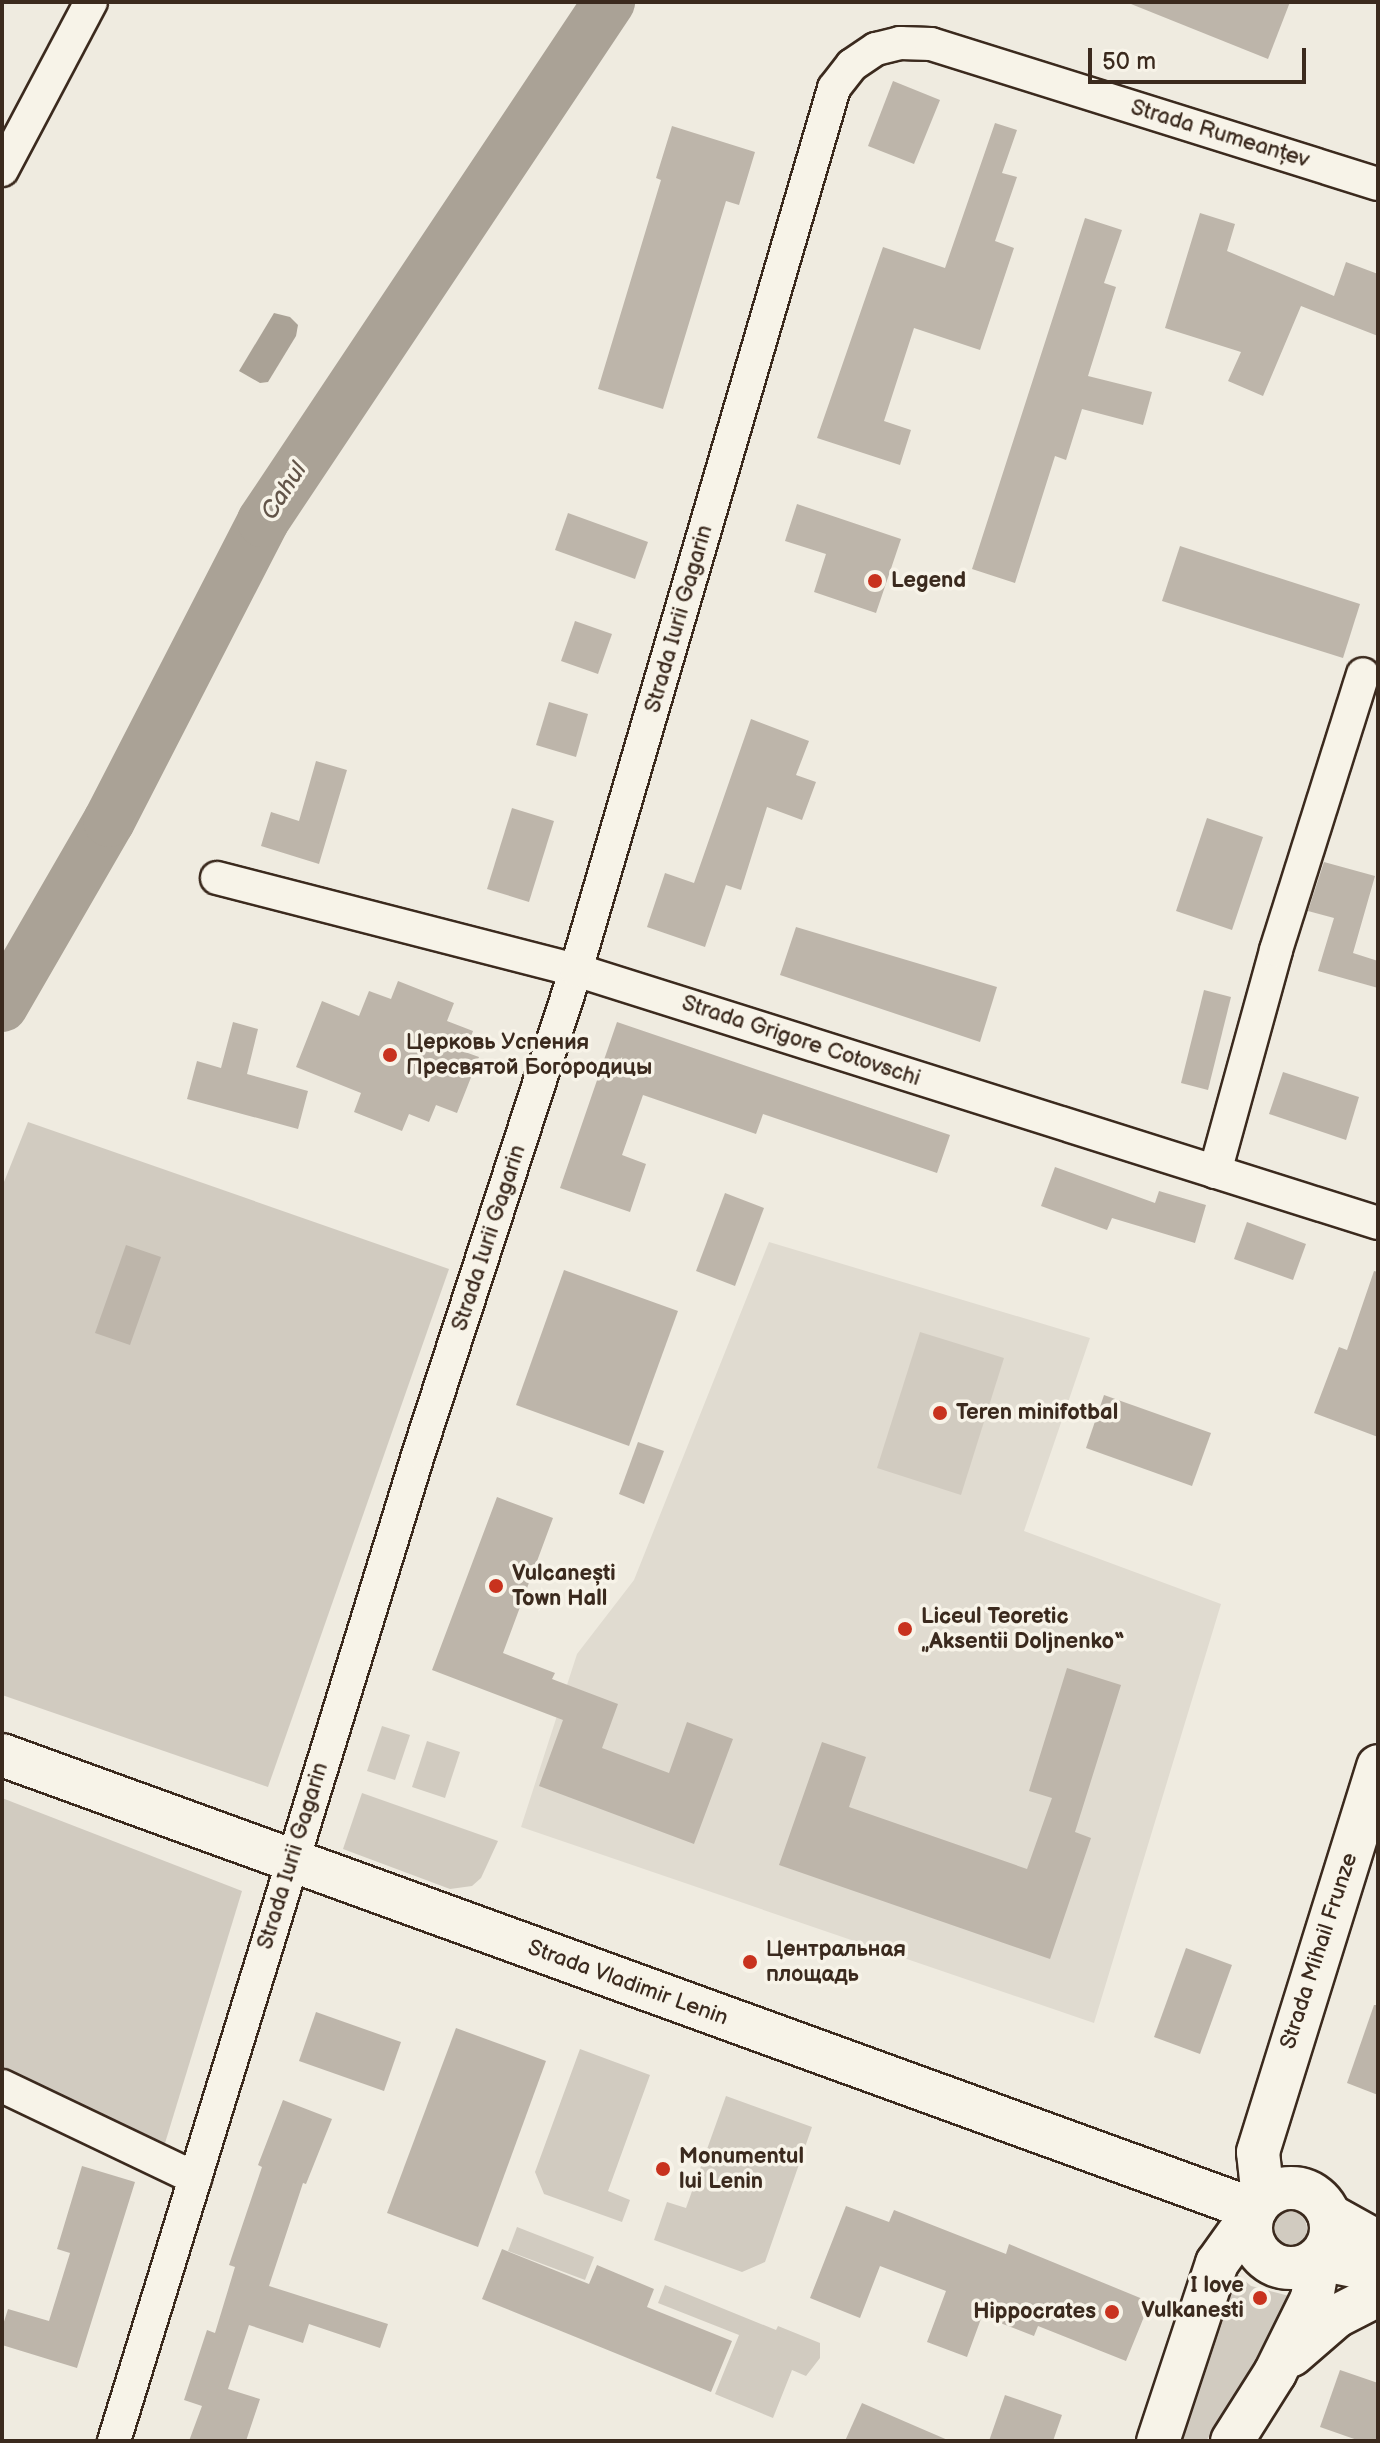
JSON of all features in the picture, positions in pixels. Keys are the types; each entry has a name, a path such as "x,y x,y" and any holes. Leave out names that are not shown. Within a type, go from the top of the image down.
{"main road":[{"name":"Strada Vladimir Lenin","path":"2,1755 291,1862 1287,2203 1378,2242"},
{"name":"Strada Mihail Frunze","path":"1287,2203 1258,2152 1274,2092 1378,1766"},
{"path":"1232,2441 1275,2373 1312,2298 1319,2259 1329,2241 1287,2203"},
{"path":"1287,2203 1252,2236 1264,2258 1288,2268 1319,2259 1378,2271"},
{"path":"1158,2441 1217,2263 1287,2203"},
{"path":"1275,2373 1306,2340 1337,2316 1378,2295"}],"street":[{"path":"2,170 91,2"},
{"name":"Strada Rumeanțev","path":"876,49 900,43 931,44 1378,184"},
{"name":"Strada Iurii Gagarin","path":"114,2441 414,1467 576,970 834,88 852,65 876,49"},
{"path":"1215,1172 1276,950 1363,674"},
{"name":"Strada Grigore Cotovschi","path":"217,878 576,970 1378,1223"},
{"path":"2,2086 195,2178"}],"shaded area":[{"path":"274,313 290,317 298,325 296,336 268,382 260,383 239,371"},
{"path":"28,1122 449,1269 268,1787 2,1695 2,1187"},
{"name":"Liceul Teoretic „Aksentii Doljnenko“","path":"769,1242 1090,1338 1024,1531 1221,1604 1094,2023 521,1827 577,1654 634,1580"},
{"name":"Teren minifotbal","path":"920,1332 1004,1358 961,1495 877,1468"},
{"path":"382,1726 410,1735 395,1780 367,1771"},
{"path":"427,1741 460,1752 445,1798 412,1787"},
{"path":"362,1793 498,1841 481,1878 472,1886 450,1889 343,1849"},
{"path":"2,1798 242,1891 162,2153 2,2078"},
{"path":"580,2049 650,2075 608,2191 630,2200 622,2222 544,2194 535,2172"},
{"path":"726,2096 812,2127 765,2262 742,2272 654,2240 667,2202 686,2208"},
{"path":"1289,2211 1302,2216 1307,2229 1302,2242 1289,2247 1276,2242 1271,2229 1276,2216"},
{"path":"517,2227 594,2257 585,2280 508,2251"},
{"path":"1235,2272 1251,2286 1301,2299 1206,2441 1179,2441"},
{"path":"665,2285 776,2330 778,2326 820,2343 820,2358 806,2376 792,2370 773,2418 715,2394 739,2335 658,2303"}],"building":[{"path":"1126,2 1290,2 1268,59"},
{"path":"893,81 940,100 914,164 868,146"},
{"path":"995,123 1017,130 1002,173 1017,177 995,241 1014,248 980,350 914,328 884,421 911,430 900,465 817,438 883,247 945,268"},
{"path":"672,126 755,152 739,205 726,201 663,409 598,389 661,180 656,178"},
{"path":"1200,213 1235,224 1227,251 1334,296 1346,262 1378,274 1378,336 1301,306 1263,396 1228,381 1241,352 1165,328"},
{"path":"1085,218 1122,230 1104,283 1116,287 1088,376 1152,392 1143,425 1082,409 1066,460 1055,456 1015,583 972,569"},
{"path":"797,504 901,539 876,613 814,592 826,554 785,541"},
{"path":"568,513 648,542 635,579 555,550"},
{"path":"1180,546 1360,604 1343,658 1162,601"},
{"path":"575,621 612,634 598,674 561,661"},
{"path":"549,702 588,714 576,757 536,745"},
{"path":"751,719 809,741 796,775 816,782 802,820 767,807 741,890 726,885 705,947 647,927 665,873 694,883"},
{"path":"316,761 347,770 319,864 261,846 271,812 299,821"},
{"path":"512,808 554,821 529,902 487,889"},
{"path":"1207,818 1263,837 1232,930 1176,911"},
{"path":"1324,862 1375,876 1353,953 1378,961 1378,988 1318,971 1334,918 1308,911"},
{"path":"796,927 997,987 980,1042 780,975"},
{"name":"Церковь Успения Пресвятой Богородицы","path":"398,981 454,1003 447,1021 473,1031 465,1052 479,1057 457,1113 436,1105 429,1122 409,1114 402,1131 354,1112 361,1093 296,1067 322,1001 359,1016 369,991 391,999"},
{"path":"1204,990 1231,997 1208,1090 1181,1083"},
{"path":"233,1022 258,1029 247,1074 308,1091 298,1129 187,1099 197,1061 221,1068"},
{"path":"617,1022 950,1135 937,1173 763,1114 756,1134 643,1095 622,1155 646,1164 630,1212 560,1188"},
{"path":"1283,1072 1359,1097 1346,1140 1269,1114"},
{"path":"1055,1167 1155,1203 1159,1191 1206,1205 1195,1243 1112,1218 1107,1230 1041,1206"},
{"path":"725,1193 764,1208 735,1286 696,1271"},
{"path":"1247,1222 1306,1244 1293,1280 1234,1259"},
{"path":"126,1245 161,1257 130,1345 95,1333"},
{"path":"564,1270 678,1311 629,1446 516,1405"},
{"path":"1374,1271 1378,1272 1378,1437 1314,1413 1339,1347 1347,1350"},
{"path":"1104,1395 1211,1433 1192,1486 1086,1448"},
{"path":"638,1442 664,1451 644,1504 619,1494"},
{"path":"497,1497 553,1518 503,1653 555,1673 552,1679 618,1704 602,1748 669,1773 687,1722 733,1739 694,1844 539,1786 563,1720 432,1670"},
{"path":"1067,1668 1121,1685 1075,1832 1091,1838 1050,1959 779,1865 822,1742 866,1757 849,1807 1027,1869 1052,1798 1029,1791"},
{"path":"1186,1948 1232,1965 1200,2054 1154,2037"},
{"path":"1374,2005 1378,2005 1378,2095 1347,2083"},
{"path":"316,2012 401,2042 384,2091 299,2061"},
{"path":"456,2028 546,2061 478,2247 387,2213"},
{"path":"283,2100 332,2119 306,2184 303,2183 269,2286 388,2324 380,2348 309,2324 303,2343 249,2325 228,2389 260,2399 246,2441 189,2441 202,2406 184,2400 207,2330 215,2333 235,2267 229,2265 262,2167 258,2165"},
{"path":"82,2166 135,2182 77,2368 2,2345 2,2328 8,2309 49,2321 70,2253 57,2249"},
{"path":"846,2206 889,2222 894,2210 1006,2254 1009,2244 1150,2302 1126,2361 1038,2326 1034,2336 982,2316 967,2357 927,2342 946,2291 880,2266 860,2318 810,2298"},
{"path":"502,2249 589,2284 597,2265 654,2289 647,2307 732,2341 711,2392 482,2299"},
{"path":"1340,2370 1378,2383 1378,2441 1360,2441 1320,2427"},
{"path":"1005,2395 1062,2415 1053,2441 989,2441"},
{"path":"862,2403 950,2441 845,2441"}],"waterway":[{"name":"Cahul","path":"2,1006 109,821 263,521 609,2"}],"place":[{"name":"Legend","path":"875,581"},
{"name":"Церковь Успения Пресвятой Богородицы","path":"390,1055"},
{"name":"Teren minifotbal","path":"940,1413"},
{"name":"Vulcanești Town Hall","path":"496,1586"},
{"name":"Liceul Teoretic „Aksentii Doljnenko“","path":"905,1629"},
{"name":"Центральная площадь","path":"750,1962"},
{"name":"Monumentul lui Lenin","path":"663,2169"},
{"name":"I love Vulkanesti","path":"1260,2298"},
{"name":"Hippocrates","path":"1112,2312"}]}
